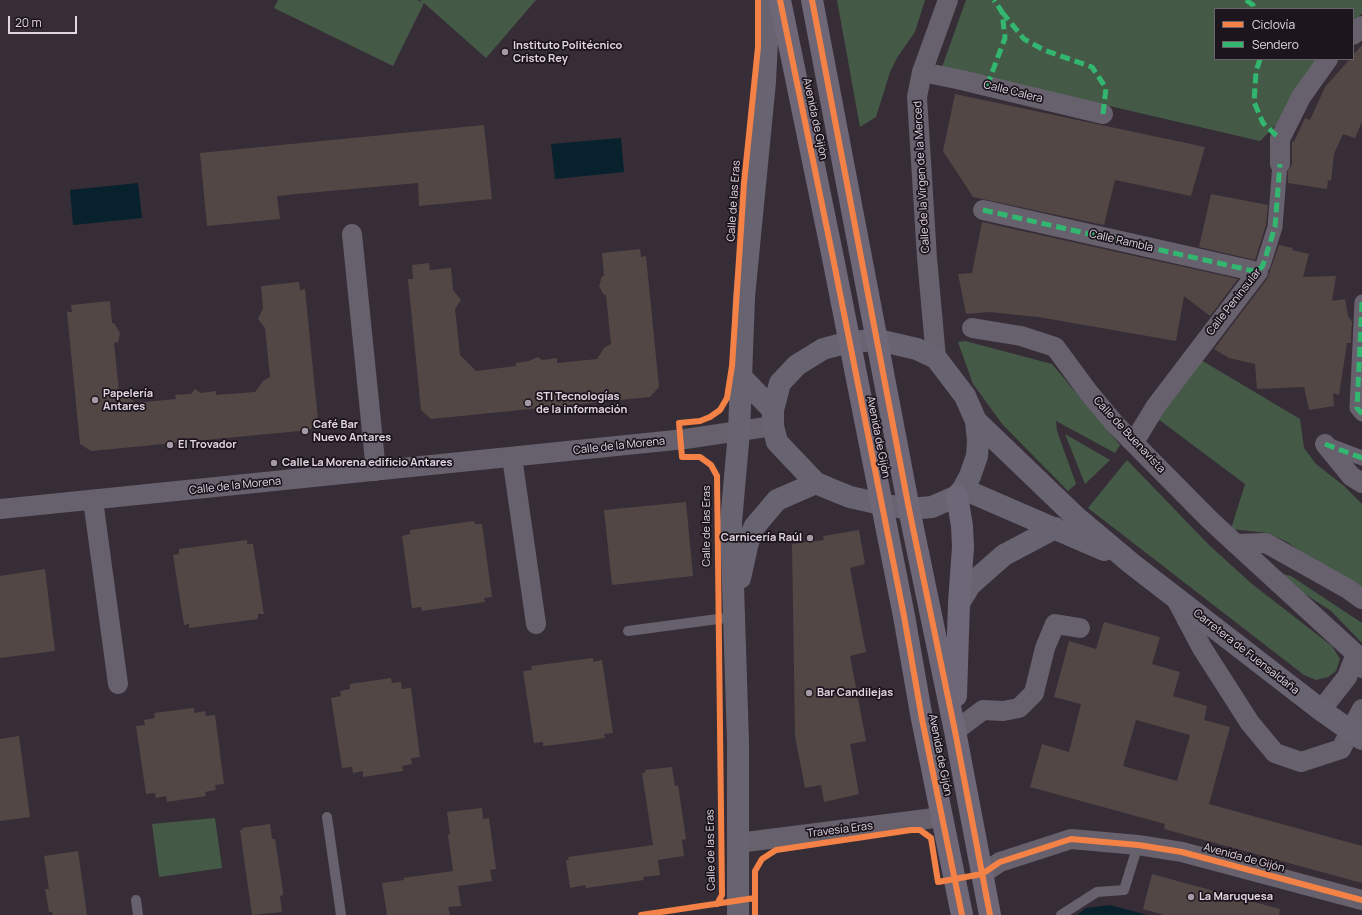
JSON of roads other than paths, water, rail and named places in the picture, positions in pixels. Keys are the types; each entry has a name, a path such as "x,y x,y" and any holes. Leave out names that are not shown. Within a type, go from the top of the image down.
{"highway":[{"name":"Avenida de Gijón","path":"780,0 962,915"},
{"name":"Avenida de Gijón","path":"812,0 909,508 955,731 990,915"},
{"path":"955,731 959,603 963,547 960,493"}],"main road":[{"name":"Calle de las Eras","path":"738,915 738,742 731,522 739,432 744,297 765,82 769,0"},
{"path":"878,340 917,349 936,358 966,396 976,421 978,441 977,456 970,476 960,493 932,507 909,508 881,504 850,497 816,483 778,442 773,418 780,383 797,365 823,349 849,342 878,340"},
{"path":"742,378 773,418"},
{"path":"976,421 1076,517 1132,564"},
{"path":"733,615 748,542 755,526 777,500 816,483"},
{"path":"960,493 1055,528 1132,564"},
{"path":"959,603 970,585 1004,555 1055,528"},
{"name":"Carretera de Fuensaldaña","path":"1132,564 1321,710 1357,735"}],"street":[{"name":"Calle de la Virgen de la Merced","path":"936,358 927,258 917,97 922,72 948,0"},
{"path":"1354,34 1362,26"},
{"name":"Calle Peninsular","path":"1134,442 1161,400 1263,265 1274,227 1280,164 1280,139 1301,97 1327,60"},
{"name":"Calle Calera","path":"922,72 1103,114"},
{"name":"Calle Rambla","path":"983,210 1258,272"},
{"path":"352,234 376,471"},
{"path":"1362,302 1356,408 1362,414"},
{"name":"Calle de Buenavista","path":"972,328 1021,336 1055,347 1088,393 1114,423 1209,519 1359,660"},
{"name":"Calle de la Morena","path":"0,509 512,457 739,432 773,418"},
{"path":"1325,444 1362,458"},
{"path":"1325,444 1351,476 1362,483"},
{"path":"512,457 536,624"},
{"path":"93,500 118,684"},
{"path":"1236,544 1266,542 1348,589 1362,599"},
{"path":"1175,597 1202,648 1250,723 1275,753 1301,762 1341,749 1357,735 1362,710"},
{"name":"Avenida de Gijón","path":"955,731 984,710 1003,711 1019,708 1034,693 1045,648 1055,624 1080,628"},
{"path":"1321,710 1359,660"},
{"name":"Travesía Eras","path":"738,843 942,817"},
{"name":"Avenida de Gijón","path":"982,874 1000,862 1071,839 1138,844 1182,852 1362,900"}],"lane":[{"path":"628,631 733,615"},
{"path":"327,817 341,915"},
{"path":"1060,915 1097,892 1124,890 1138,844"},
{"path":"136,900 138,915"}],"water":[{"path":"621,138 624,172 555,179 551,144"},
{"path":"138,183 142,218 73,225 70,190"},
{"path":"1110,905 1147,915 1077,915 1086,908"}],"place":[{"name":"Instituto Politécnico Cristo Rey","path":"505,52"},
{"name":"Papelería Antares","path":"95,400"},
{"name":"STI Tecnologías de la información","path":"528,403"},
{"name":"Café Bar Nuevo Antares","path":"305,431"},
{"name":"El Trovador","path":"170,445"},
{"name":"Calle La Morena edificio Antares","path":"274,463"},
{"name":"Carnicería Raúl","path":"810,538"},
{"name":"Bar Candilejas","path":"809,693"},
{"name":"La Maruquesa","path":"1191,897"}]}
